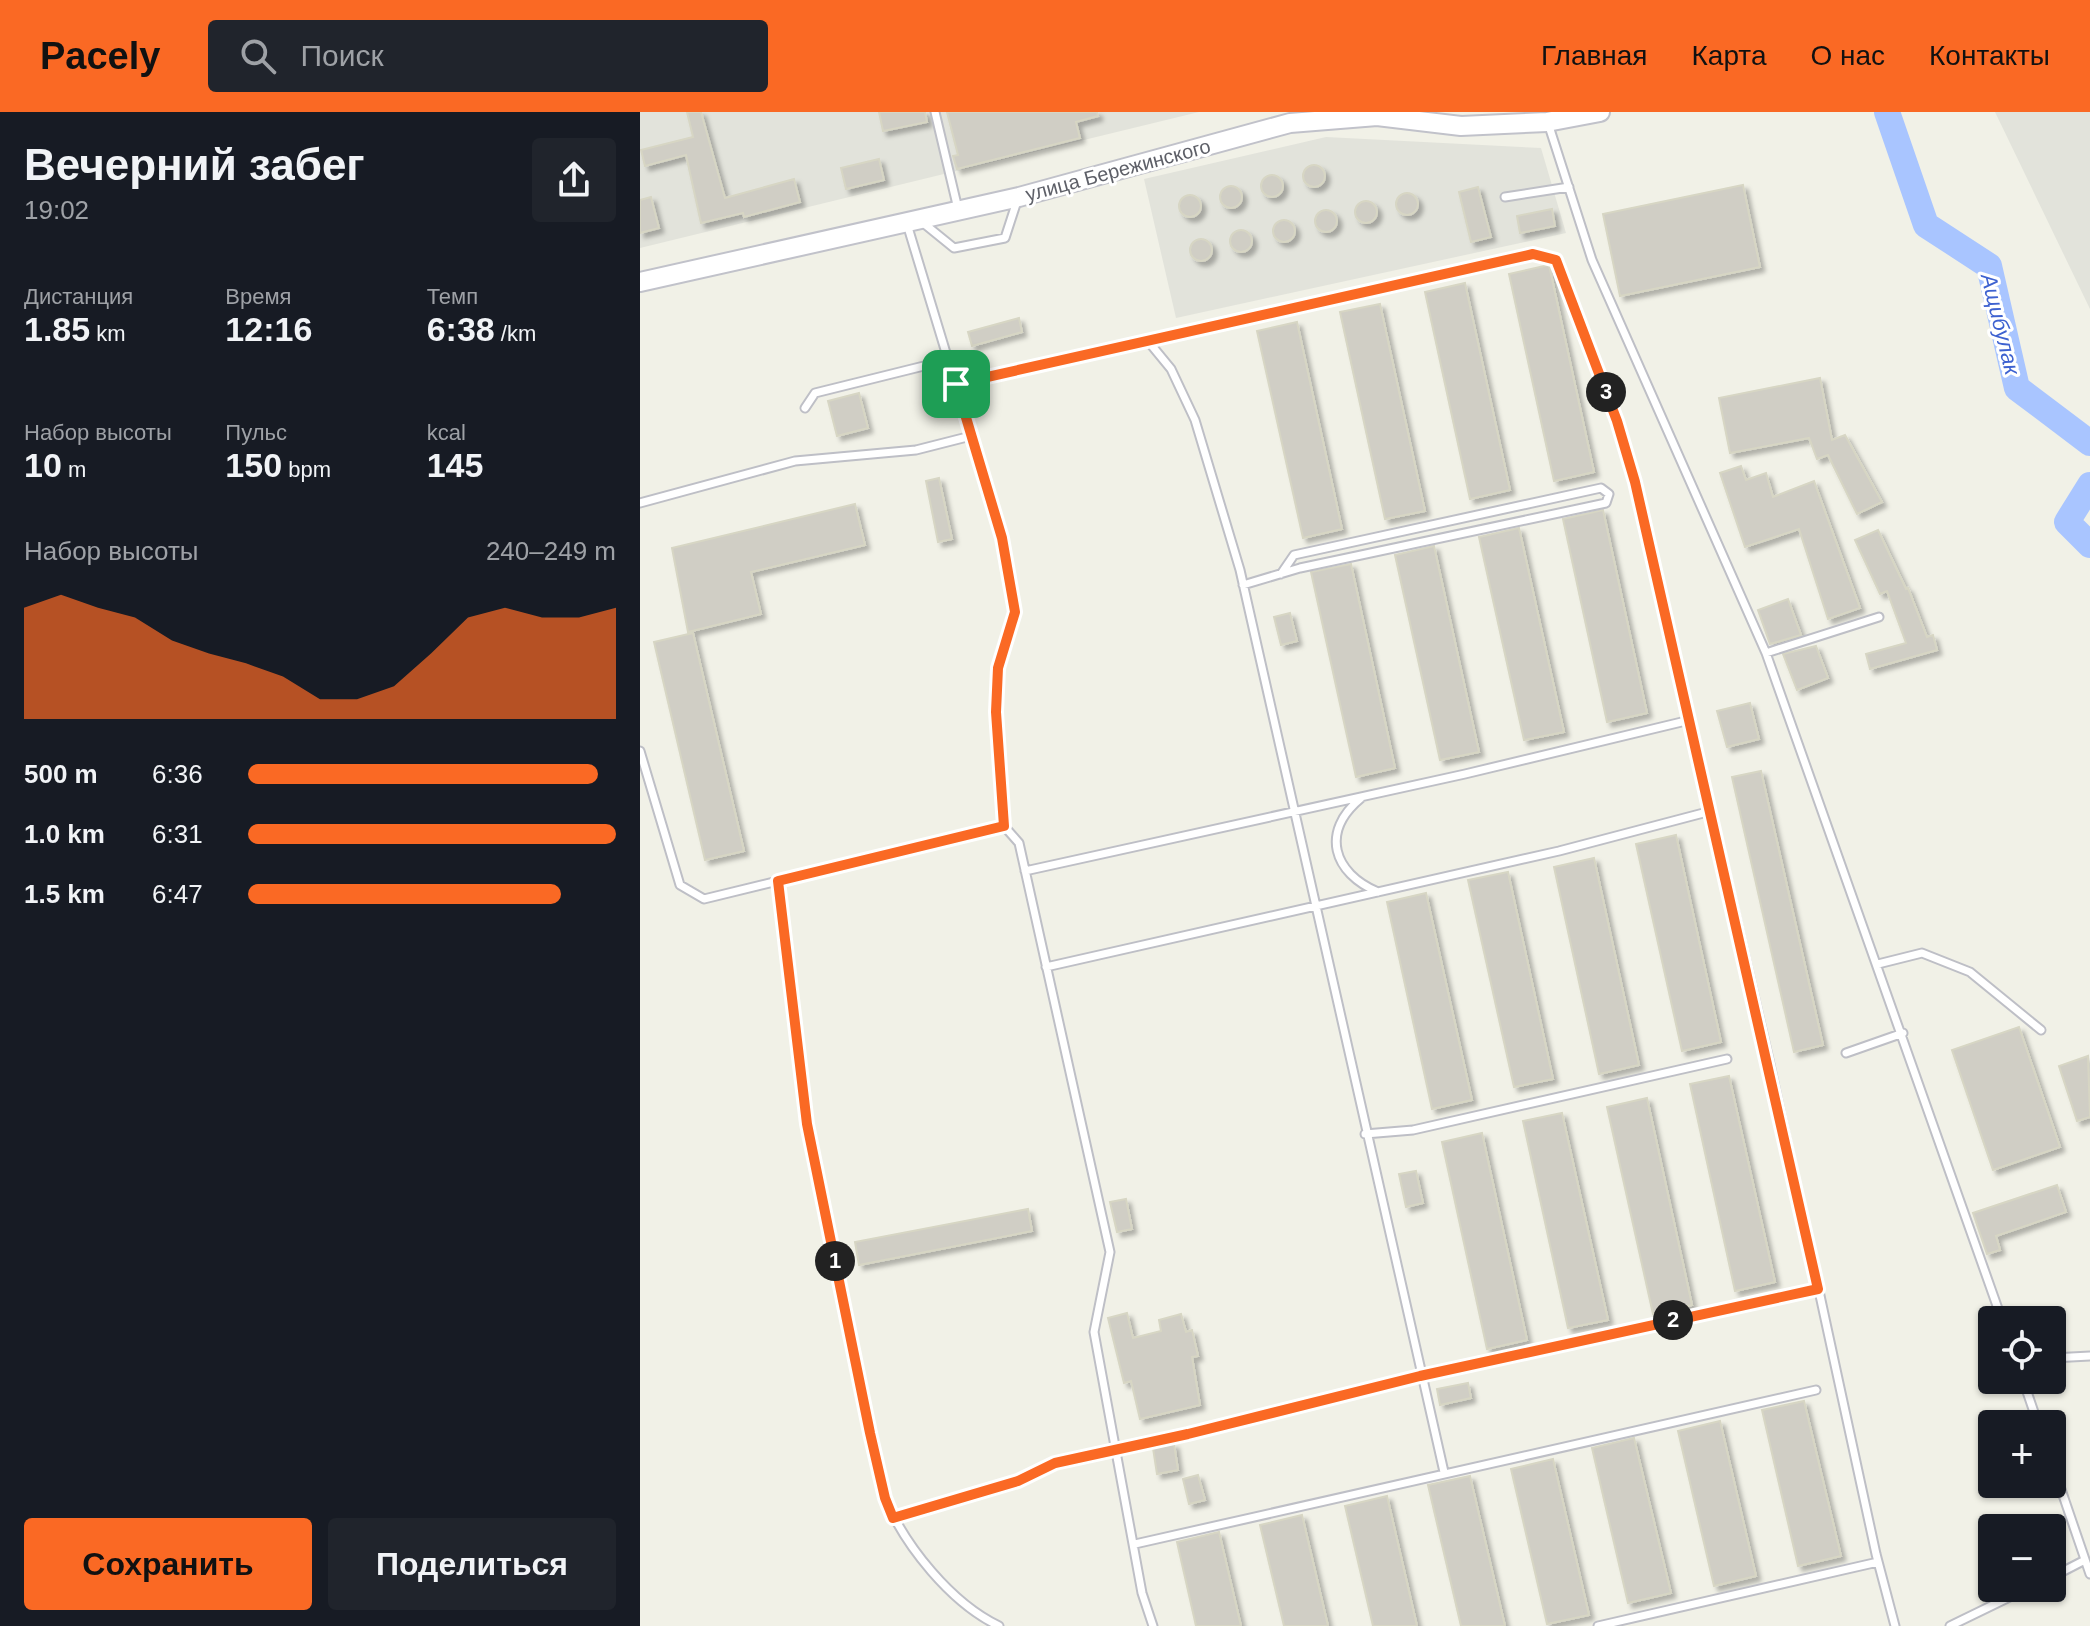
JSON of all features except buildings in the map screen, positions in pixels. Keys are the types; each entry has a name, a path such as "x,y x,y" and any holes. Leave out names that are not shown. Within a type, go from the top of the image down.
{"main road":[{"name":"улица Бережинского","path":"640,282 1019,197 1288,118 1377,114 1461,126 1547,122 1600,112"}],"lane":[{"path":"935,112 958,212"},
{"path":"1547,122 1592,260 1766,653 1997,1306"},
{"path":"1505,197 1569,187"},
{"path":"914,222 954,248 1005,238 1019,197"},
{"path":"914,222 948,360 1002,538 1015,612 998,668 996,712 1004,826 1019,843 1110,1252 1094,1332 1142,1593 1153,1626"},
{"path":"956,384 1533,254 1556,260 1617,421 1635,482 1895,1626"},
{"path":"1148,341 1171,369 1195,420 1243,585 1444,1472"},
{"path":"805,408 815,393 948,360"},
{"path":"640,503 795,461 916,450 971,436"},
{"path":"1243,585 1606,503 1609,494 1601,488 1294,555 1281,574"},
{"path":"1766,653 1879,617"},
{"path":"1025,871 1362,797 1690,720"},
{"path":"640,751 680,885 704,899 1004,826"},
{"path":"1362,797 1347,809 1338,827 1338,858 1349,875 1379,893"},
{"path":"1046,967 1316,908 1711,811"},
{"path":"778,881 807,1124 885,1498 893,1518 926,1566 984,1619 999,1626"},
{"path":"1878,964 1922,953 1970,972 2041,1030"},
{"path":"1846,1053 1903,1033"},
{"path":"1365,1134 1413,1130 1727,1059"},
{"path":"893,1518 1018,1481 1055,1463 1420,1376 1818,1289"},
{"path":"2066,1357 2090,1356"},
{"path":"1135,1544 1816,1390"},
{"path":"2064,1498 2090,1574"},
{"path":"2066,1570 2085,1560"},
{"path":"1598,1626 1878,1562"},
{"path":"1950,1626 1999,1602"}],"shaded area":[{"path":"640,112 1199,112 640,248"},
{"path":"1995,112 2090,112 2090,309"},
{"path":"1326,137 1541,148 1566,233 1176,318 1144,179"}],"waterway":[{"name":"Ащибулак","path":"1887,112 1926,225 1989,266 2017,388 2090,443"},
{"name":"Ащибулак","path":"2090,485 2067,522 2090,545"}],"route":[{"path":"1533,254 1556,260 1617,421 1635,482 1769,1060 1818,1289 1420,1376 1188,1434 1055,1463 1018,1481 893,1518 885,1498 870,1433 807,1124 778,881 1004,826 996,712 998,668 1015,612 1002,538 956,384 1533,254"}]}
